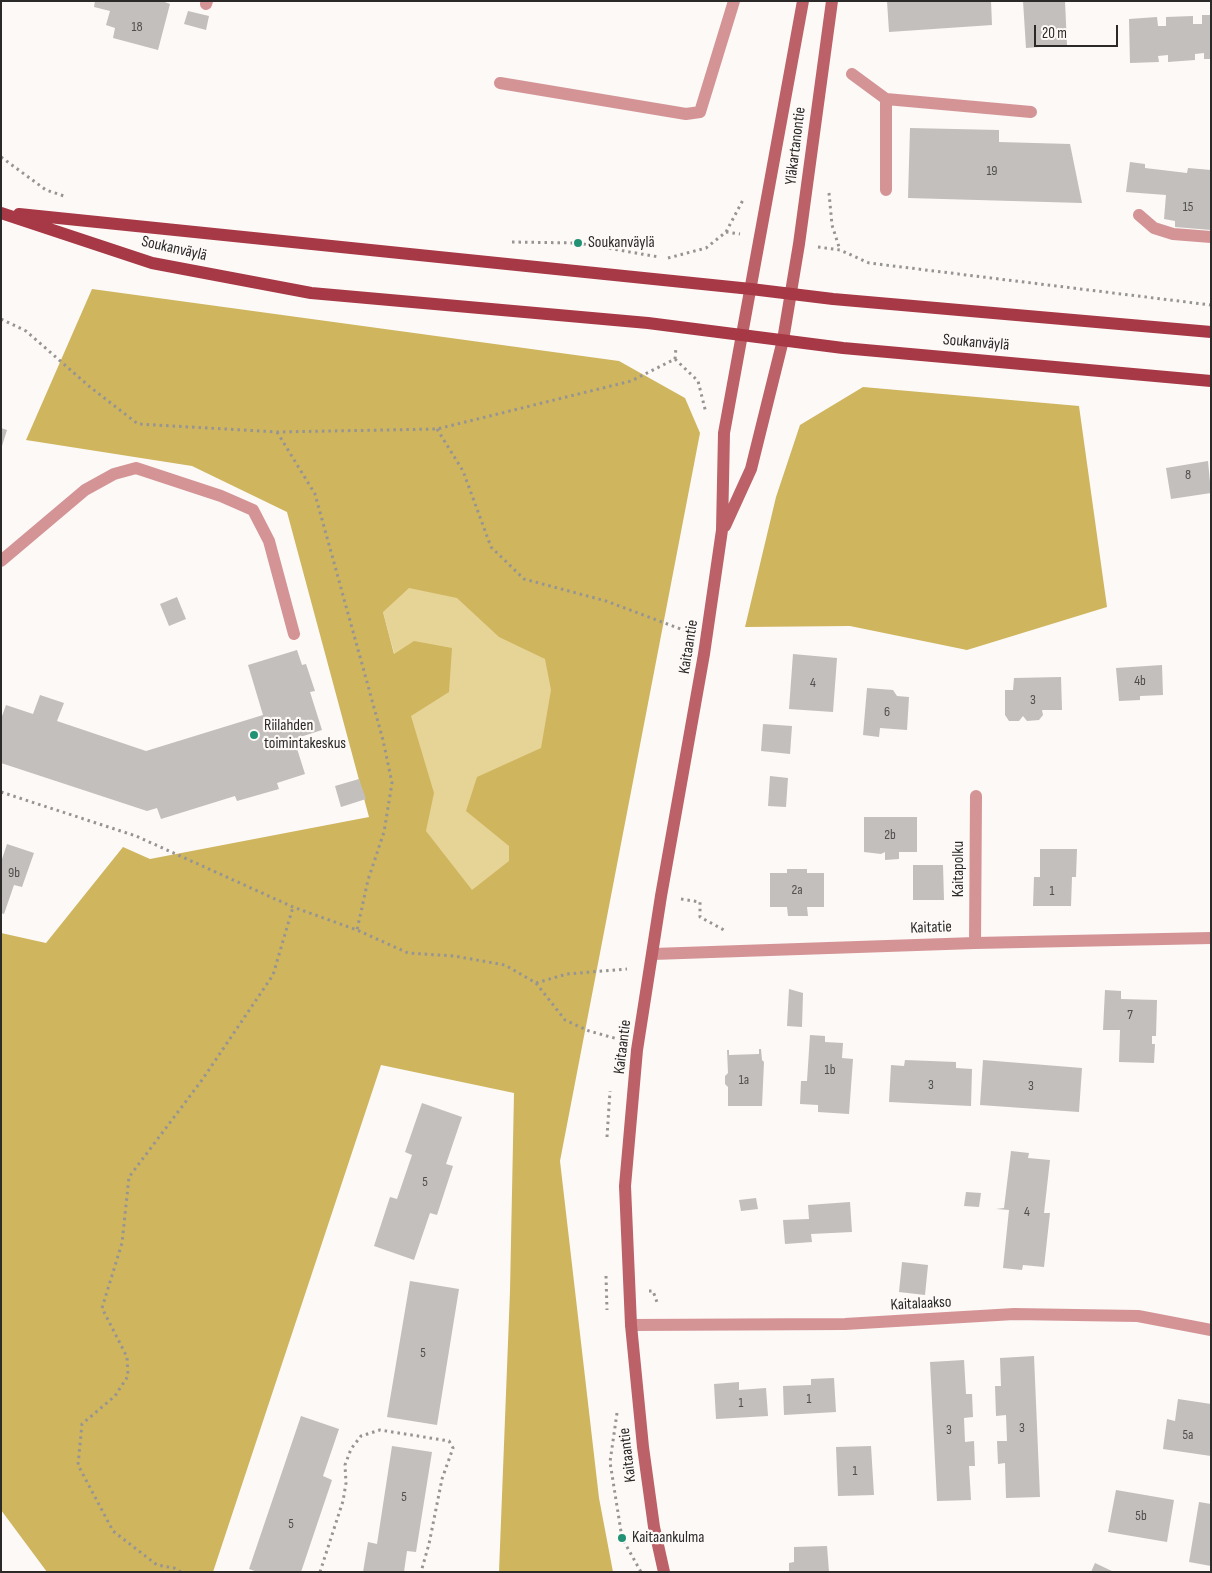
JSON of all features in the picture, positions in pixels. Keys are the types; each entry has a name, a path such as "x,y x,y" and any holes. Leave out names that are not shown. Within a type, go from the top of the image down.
{"main road":[{"name":"Yläkartanontie","path":"751,289 762,237 803,1"},
{"name":"Yläkartanontie","path":"791,294 832,1"},
{"name":"Soukanväylä","path":"1,213 791,294 1211,332"},
{"name":"Soukanväylä","path":"1,213 152,263 311,293 648,323 843,348 1211,381"},
{"name":"Kaitaantie","path":"664,1572 654,1527 643,1447 631,1325 625,1186 638,1050 661,896 704,654 722,530 724,433 751,289"},
{"name":"Kaitaantie","path":"722,530 751,469 783,340 791,294"}],"street":[{"path":"500,83 686,114 700,112 734,1"},
{"path":"852,74 886,99 1031,112"},
{"path":"886,99 886,190"},
{"path":"1139,215 1154,228 1167,232 1211,237"},
{"path":"1,561 85,490 114,474 136,468 221,496 253,510 269,541 294,634"},
{"name":"Kaitapolku","path":"975,943 976,796"},
{"name":"Kaitatie","path":"653,954 975,943 1211,938"},
{"name":"Kaitalaakso","path":"631,1325 845,1324 1014,1314 1138,1316 1211,1330"}],"path":[{"path":"687,253 706,248 726,232 762,237"},
{"path":"799,244 840,250 869,263 1211,305"},
{"path":"1,319 26,331 90,387 138,424 277,432 437,429 631,381 675,359 698,382 706,413 706,422"},
{"path":"437,429 464,471 491,548 524,579 606,601 686,630"},
{"path":"277,432 315,494 383,740 392,783 384,832 368,880 357,930"},
{"path":"684,640 687,621"},
{"path":"1,792 136,836 292,907 357,930 408,953 454,956 505,965 536,984 566,1020 590,1031 618,1039"},
{"path":"661,896 700,902 700,917 726,931"},
{"path":"181,1572 174,1568 157,1565 113,1531 78,1465 82,1424 115,1396 128,1376 127,1357 102,1308 122,1243 129,1177 202,1080 273,975 292,907"},
{"path":"536,984 567,974 627,968"},
{"path":"606,1292 653,1291 658,1305 666,1308"},
{"path":"320,1572 343,1501 346,1483 345,1465 351,1449 361,1436 380,1430 449,1441 453,1448 442,1479 429,1544 421,1572"}],"shaded area":[{"path":"92,289 619,361 685,398 700,433 560,1161 599,1498 613,1572 499,1572 510,1291 514,1093 381,1065 213,1572 47,1572 1,1510 1,933 46,943 123,847 150,859 369,817 287,512 192,466 26,440","holes":["409,588 457,598 499,637 545,659 551,690 541,748 477,777 466,811 509,846 509,861 472,890 426,831 434,793 411,716 449,692 452,648 414,641 394,654 383,612"]},
{"path":"863,387 1079,406 1107,607 967,650 850,626 745,627 776,497 800,425"},
{"path":"370,564 600,624 599,923 416,876 411,716"}],"building":[{"path":"95,1 162,1 170,4 158,50 113,38 115,28 106,25 110,11 94,7"},
{"path":"887,1 991,1 992,25 889,32"},
{"path":"1023,1 1065,1 1067,45 1026,48"},
{"path":"188,11 209,16 206,30 184,24"},
{"path":"1202,15 1211,15 1211,59 1204,59 1204,53 1195,54 1195,60 1168,62 1168,55 1158,56 1159,62 1130,63 1129,19 1157,17 1158,26 1166,26 1166,17 1193,16 1193,24 1202,24"},
{"path":"910,128 999,130 999,142 1070,144 1082,203 908,198"},
{"path":"1130,162 1145,164 1145,168 1187,173 1188,168 1211,170 1211,230 1175,227 1175,221 1164,219 1166,195 1126,192"},
{"path":"1,428 7,430 2,446 1,446"},
{"path":"1208,461 1211,493 1171,499 1166,468"},
{"path":"177,597 186,619 169,626 160,604"},
{"name":"Riilahden toimintakeskus","path":"297,650 302,665 306,664 315,691 310,692 322,730 294,739 305,774 277,783 279,789 237,801 235,796 161,819 157,808 147,811 1,763 1,719 6,705 33,714 40,695 64,703 57,721 146,751 263,715 248,665"},
{"path":"793,654 837,658 833,712 789,709"},
{"path":"1162,665 1163,695 1140,696 1140,700 1119,701 1116,668"},
{"path":"1061,677 1062,710 1042,710 1043,715 1039,720 1027,721 1023,716 1019,721 1009,721 1005,715 1005,690 1013,690 1014,678"},
{"path":"867,688 893,690 897,696 909,697 907,730 880,728 879,737 863,735"},
{"path":"763,724 792,726 790,754 761,751"},
{"path":"770,776 788,778 786,807 768,806"},
{"path":"359,779 366,799 341,807 335,786"},
{"path":"864,817 917,817 917,852 899,852 899,859 885,860 885,852 881,854 864,852"},
{"path":"7,844 34,853 22,887 14,885 4,914 1,913 1,862"},
{"path":"1040,849 1077,849 1076,877 1072,877 1071,906 1033,906 1034,877 1040,877"},
{"path":"913,865 943,865 944,900 913,900"},
{"path":"787,869 807,869 807,873 824,873 824,907 807,907 808,916 788,916 787,907 770,907 770,873 787,873"},
{"path":"789,989 803,993 802,1027 787,1026"},
{"path":"1105,990 1121,991 1121,999 1157,1000 1156,1036 1152,1036 1152,1044 1155,1044 1154,1063 1119,1062 1120,1030 1103,1030"},
{"path":"810,1035 825,1036 825,1042 843,1043 842,1058 853,1059 849,1114 818,1112 818,1105 800,1104 801,1081 807,1081"},
{"path":"759,1049 761,1049 764,1062 762,1106 728,1106 728,1087 725,1084 725,1076 728,1073 727,1050 729,1050 729,1055 759,1054"},
{"path":"905,1060 956,1062 956,1068 972,1069 971,1106 889,1102 891,1065 904,1066"},
{"path":"983,1060 1082,1068 1079,1112 980,1105"},
{"path":"422,1103 462,1117 446,1164 453,1166 437,1215 430,1213 414,1260 374,1246 390,1197 397,1199 412,1155 405,1152"},
{"path":"1011,1151 1029,1153 1028,1158 1050,1160 1044,1213 1050,1213 1044,1267 1023,1265 1022,1270 1003,1268 1009,1210 996,1209 1004,1208"},
{"path":"966,1192 981,1193 979,1207 964,1206"},
{"path":"756,1198 758,1209 741,1211 739,1200"},
{"path":"850,1202 852,1232 811,1234 812,1242 785,1244 783,1220 809,1219 808,1205"},
{"path":"902,1262 928,1265 925,1295 899,1292"},
{"path":"410,1281 459,1289 437,1425 387,1417"},
{"path":"1034,1356 1040,1497 1006,1498 1005,1463 998,1464 997,1441 1007,1441 1006,1415 996,1416 995,1386 1001,1386 1000,1358"},
{"path":"964,1360 966,1394 972,1394 973,1417 964,1418 965,1442 974,1441 975,1466 969,1466 971,1500 937,1501 930,1362"},
{"path":"834,1378 836,1412 784,1415 783,1386 811,1385 811,1379"},
{"path":"739,1382 739,1390 766,1388 768,1416 716,1419 714,1384"},
{"path":"1178,1399 1211,1404 1211,1456 1163,1449 1167,1419 1175,1421"},
{"path":"301,1416 339,1429 323,1476 332,1480 301,1572 258,1572 249,1569"},
{"path":"392,1446 432,1452 416,1552 407,1551 404,1572 363,1572 368,1542 377,1544"},
{"path":"871,1446 874,1495 838,1496 836,1447"},
{"path":"1116,1490 1174,1500 1167,1542 1108,1532"},
{"path":"1199,1502 1211,1504 1211,1566 1189,1562"},
{"path":"827,1546 829,1572 789,1572 789,1563 794,1562 794,1547"},
{"path":"1095,1563 1114,1572 1091,1572"}],"place":[{"name":"Soukanväylä","path":"578,243"},
{"name":"Riilahden toimintakeskus","path":"254,735"},
{"name":"Kaitaankulma","path":"622,1538"}]}
